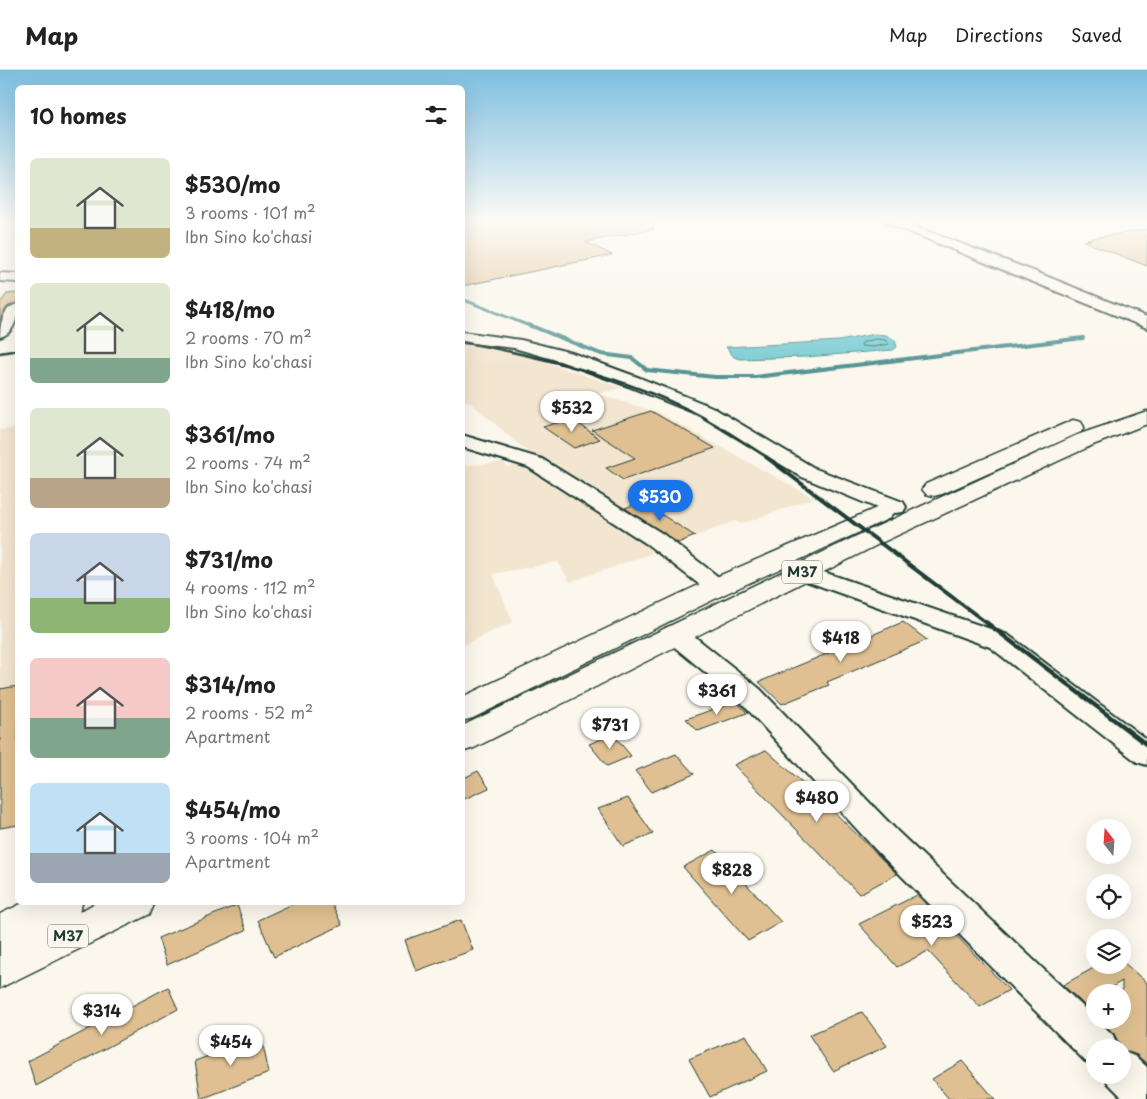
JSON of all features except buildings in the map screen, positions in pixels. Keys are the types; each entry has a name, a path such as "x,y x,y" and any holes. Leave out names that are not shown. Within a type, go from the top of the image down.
{"highway":[{"name":"M37","path":"465,738 524,695 717,587 1044,438 1120,408 1147,400"},
{"name":"M37","path":"465,709 524,695 675,634 1085,440 1147,417"},
{"name":"M37","path":"0,933 58,905"},
{"name":"M37","path":"0,970 130,905"}],"street":[{"path":"1013,270 1147,323"},
{"path":"0,277 15,278"},
{"path":"0,332 15,312"},
{"path":"465,337 515,343 566,357 634,382 706,411 809,473 896,507"},
{"path":"465,442 535,463 655,539 717,587"},
{"path":"803,572 999,641 1147,755"},
{"path":"675,634 750,695 886,840 1090,1039"},
{"path":"1131,1079 1147,1094"}],"shaded area":[{"path":"465,344 530,357 623,388 597,394 657,412 814,498 741,524 735,521 676,544 623,509 525,450 469,401 465,402"},
{"path":"15,428 15,826 0,828 0,430"},
{"path":"504,462 507,467 519,464 549,478 642,534 637,539 653,553 570,582 558,562 493,574 513,622 465,644 465,466"}],"water":[{"path":"875,334 886,335 895,340 897,347 893,350 805,357 739,359 734,357 726,347 839,341"}],"waterway":[{"path":"465,300 532,327"},
{"path":"529,325 601,354 632,358 647,370 715,377 755,377 1083,338"}],"railway":[{"path":"465,343 523,354 641,389 697,414 768,458"},
{"path":"0,353 15,350"},
{"path":"766,457 988,624"},
{"path":"987,623 1147,745"}]}
